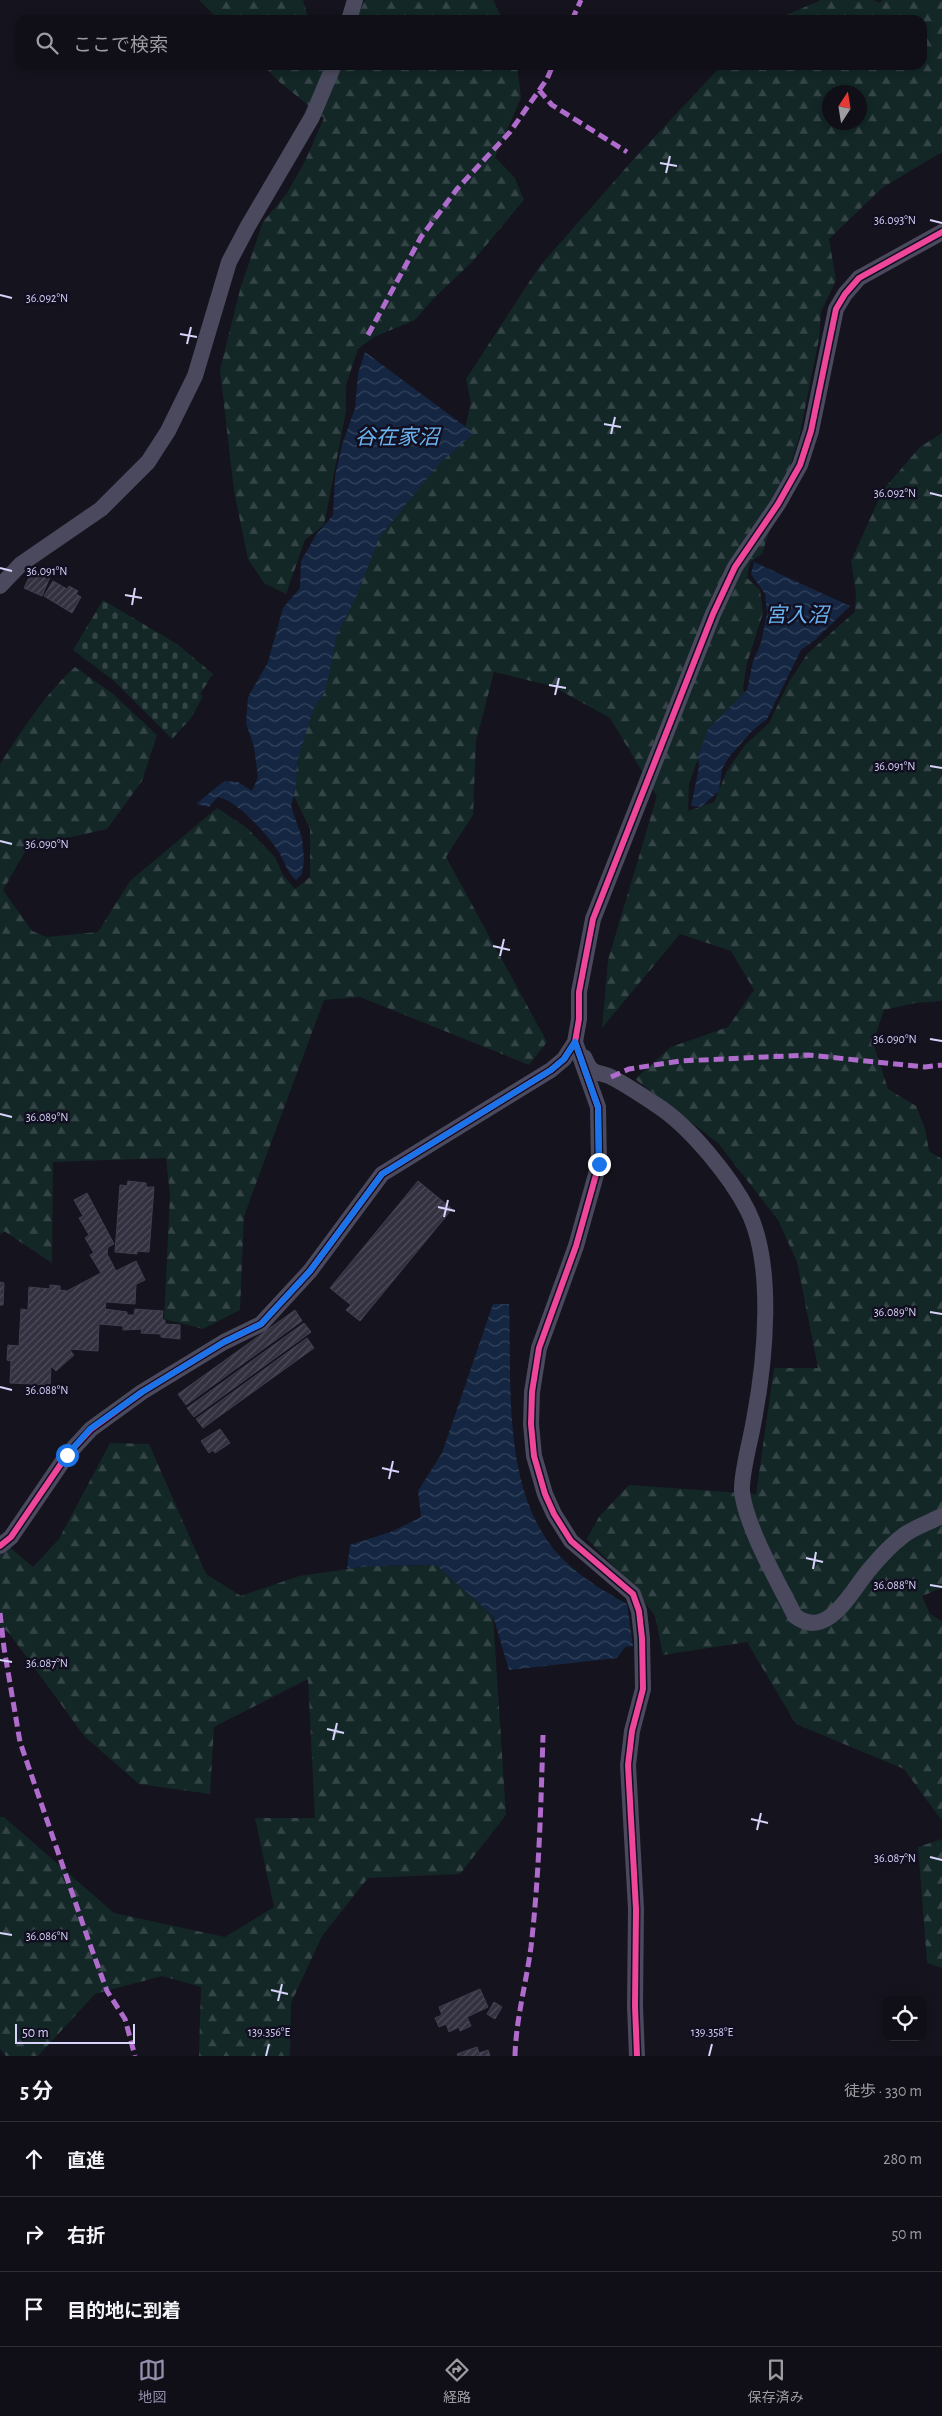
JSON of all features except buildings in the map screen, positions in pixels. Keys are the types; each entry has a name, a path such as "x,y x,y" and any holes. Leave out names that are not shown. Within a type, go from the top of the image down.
{"street":[{"path":"350,15 355,0"},
{"path":"0,586 21,564 101,509 148,462 168,431 195,376 229,262 312,116 332,70"},
{"path":"0,1546 12,1537 67,1455 90,1429 142,1392 224,1342 261,1324 310,1271 382,1174 551,1070 564,1059 575,1042 579,1019 579,992 593,919 713,614 735,567 778,504 800,465 812,431 836,309 859,278 942,232"},
{"path":"575,1042 591,1069 611,1077 660,1107 698,1141 728,1178 749,1212 759,1244 765,1295 765,1336 760,1390 742,1489 744,1506 765,1555 795,1616 802,1621 816,1623 829,1617 842,1607 869,1570 905,1534 942,1516"},
{"path":"575,1042 598,1107 599,1164 576,1246 540,1348 532,1392 530,1424 534,1456 545,1494 554,1514 571,1541 633,1594 639,1611 642,1638 643,1690 632,1731 628,1765 636,1909 635,2006 637,2056"}],"green space":[{"path":"199,0 303,0 308,15 214,15"},
{"path":"365,0 493,0 500,15 358,15"},
{"path":"821,0 874,0 880,3 882,0 942,0 942,152 882,188 829,239 836,280 821,312 819,339 799,438 762,554 750,562 747,578 760,590 763,613 747,663 743,688 748,708 699,756 689,784 688,811 714,802 727,771 745,745 769,723 789,682 808,653 855,612 856,593 851,561 883,490 920,447 942,433 942,1001 915,1003 884,1010 873,1042 888,1089 916,1106 925,1128 929,1151 942,1159 942,1588 922,1596 930,1614 942,1621 942,1821 904,1769 796,1724 747,1642 663,1655 655,1616 632,1585 587,1539 599,1517 629,1485 756,1494 774,1368 818,1368 797,1262 778,1220 718,1143 635,1079 671,1047 728,1027 754,990 731,951 680,934 602,1028 608,960 657,796 610,718 552,686 494,672 476,741 473,815 446,857 547,1042 529,1065 360,997 324,1000 244,1216 240,1310 203,1329 164,1319 170,1195 166,1158 53,1162 52,1263 4,1231 0,1235 0,764 25,725 54,689 75,667 112,693 157,735 142,781 107,829 62,839 25,852 3,890 32,931 47,937 98,932 130,881 217,808 246,827 275,857 283,875 295,889 310,877 310,829 292,792 294,756 370,529 463,436 471,403 466,379 539,267 632,161 717,70 927,70 927,15 786,15"},
{"path":"268,70 323,70 325,77 329,70 518,70 521,98 495,157 515,178 524,200 472,262 433,299 415,320 374,337 358,349 346,385 346,411 324,525 305,540 286,594 264,583 248,559 234,491 220,370 241,286 263,222 287,193 305,161 324,118 277,80"},
{"path":"103,600 177,644 213,674 200,694 203,696 191,718 172,739 114,681 73,650"},
{"path":"110,1443 149,1444 206,1574 241,1596 299,1576 370,1566 436,1565 493,1616 506,1815 460,1874 368,1878 322,1936 291,2003 290,2056 199,2056 201,1987 162,1976 95,1994 38,2056 6,2056 0,2049 0,1817 4,1817 114,1913 225,1937 274,1907 255,1818 315,1818 308,1679 214,1727 210,1794 139,1784 85,1737 9,1633 0,1626 0,1539 33,1567 59,1539"},
{"path":"942,1839 942,1968 927,1963 918,1847"}],"water":[{"name":"谷在家沼","path":"365,352 474,433 438,465 379,538 357,595 337,635 325,692 313,710 297,762 296,788 291,806 302,838 304,859 302,874 296,880 268,838 235,805 218,797 209,807 196,804 224,781 238,782 252,791 258,777 254,747 246,723 248,697 268,662 283,608 300,588 301,561 316,535 333,515 335,476 342,445 355,408 358,374"},
{"name":"宮入沼","path":"754,562 850,606 815,640 801,650 767,719 753,730 729,757 722,769 719,791 701,807 691,806 699,767 698,756 708,729 747,690 753,661 761,643 767,613 765,594 751,574"},
{"path":"493,1304 509,1304 513,1430 517,1462 525,1492 536,1521 552,1547 560,1556 587,1579 627,1604 633,1646 625,1647 617,1658 509,1670 493,1616 436,1565 370,1566 347,1569 350,1545 393,1531 421,1517 418,1491 442,1453"}],"marked path":[{"path":"574,15 581,0"},
{"path":"368,335 421,237 457,189 510,132 547,79 551,70"},
{"path":"539,90 552,105 627,152"},
{"path":"611,1077 629,1069 680,1061 808,1055 925,1067 942,1065"},
{"path":"0,1613 20,1742 107,1991 125,2019 135,2056"},
{"path":"515,2056 517,2029 534,1921 543,1735"}],"cycle path":[{"path":"0,1546 11,1537 67,1455 91,1429 142,1392 224,1342 261,1324 310,1271 382,1174 551,1070 564,1059 575,1042 579,1019 579,992 593,919 713,614 735,567 778,504 800,465 811,431 836,309 845,294 859,278 942,232"},
{"path":"575,1042 598,1107 599,1164 576,1246 539,1348 532,1392 531,1424 534,1456 545,1494 554,1514 571,1541 633,1594 639,1611 642,1638 643,1689 632,1731 628,1765 636,1909 635,2006 637,2056"}],"route":[{"path":"67,1455 90,1429 142,1392 224,1342 261,1324 310,1271 382,1174 410,1155 551,1070 564,1059 575,1042 598,1107 599,1164"}]}
